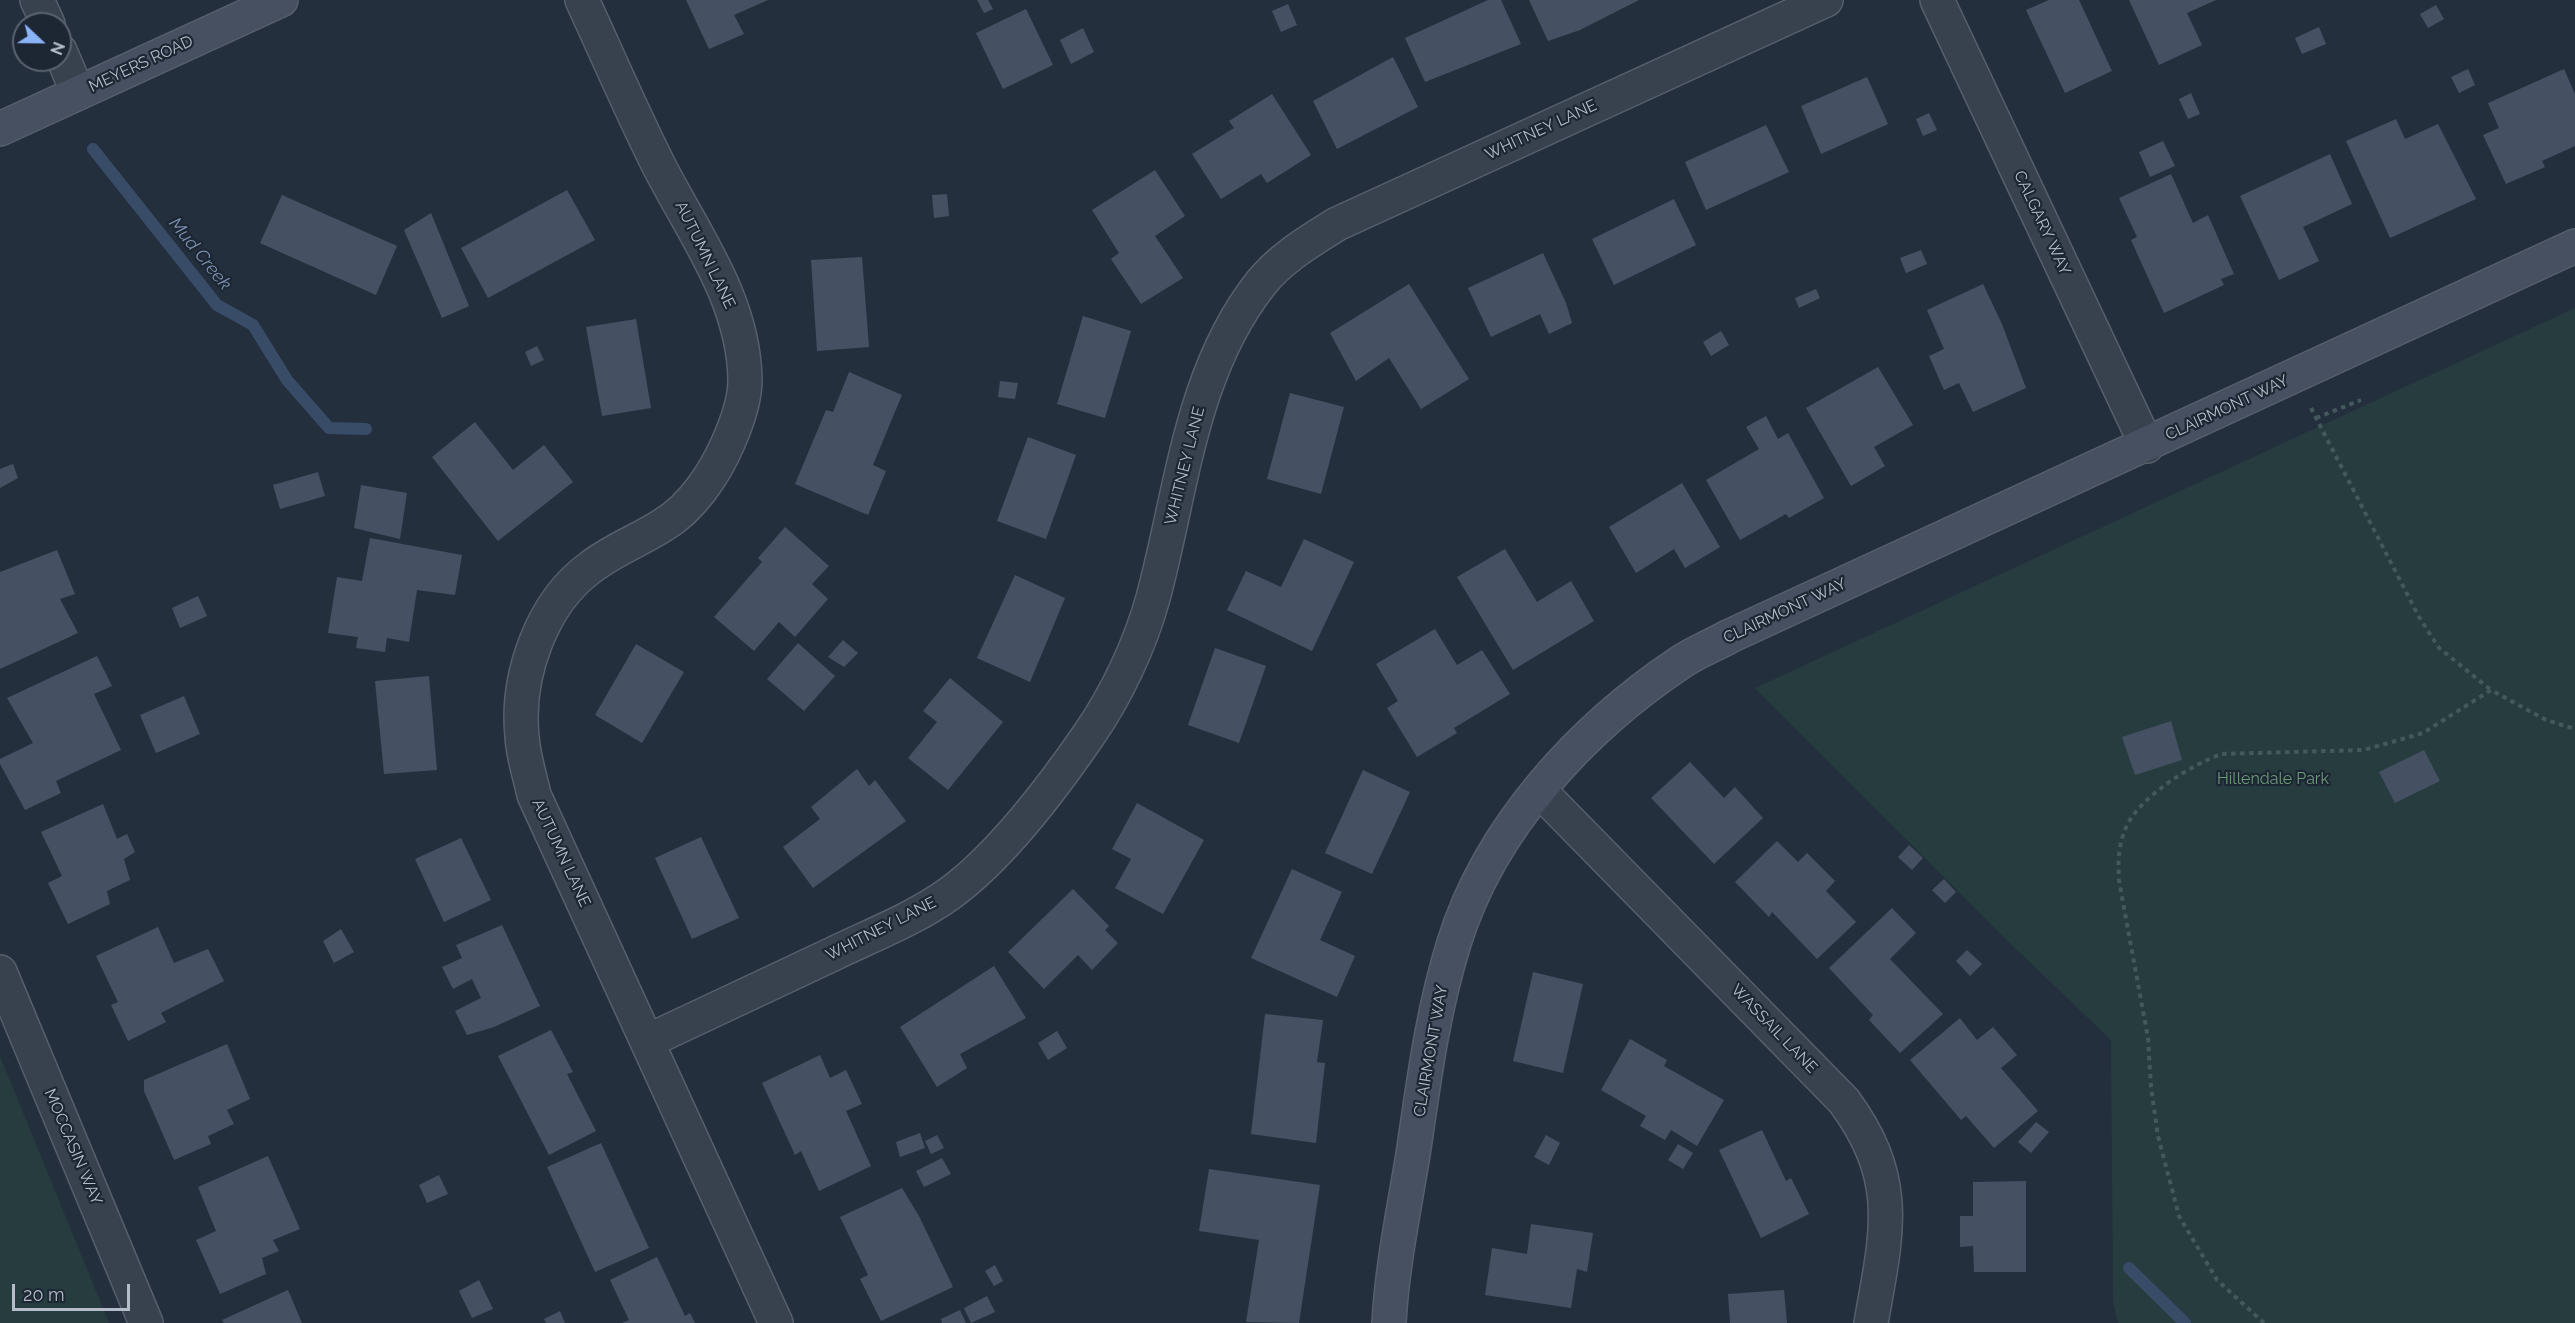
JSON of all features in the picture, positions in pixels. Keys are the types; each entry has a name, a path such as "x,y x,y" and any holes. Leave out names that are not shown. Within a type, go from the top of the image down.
{"street":[{"name":"MEYERS ROAD","path":"0,129 281,0"},
{"name":"AUTUMN LANE","path":"582,0 658,163 728,294 740,331 745,382 734,430 719,465 695,496 666,524 590,567 559,600 535,644 524,687 522,736 534,795 776,1323"},
{"name":"WHITNEY LANE","path":"648,1041 901,922 949,894 994,852 1042,797 1089,735 1127,666 1152,600 1188,442 1212,369 1243,309 1263,281 1295,251 1337,224 1826,0"},
{"name":"CALGARY WAY","path":"1937,0 2147,446"},
{"path":"69,72 78,93"},
{"name":"CLAIRMONT WAY","path":"1389,1323 1434,1013 1454,941 1476,888 1506,835 1539,790 1597,729 1636,695 1683,660 1740,631 2147,446 2575,246"},
{"name":"WASSAIL LANE","path":"1539,790 1844,1101 1862,1125 1876,1153 1885,1189 1887,1222 1871,1323"},
{"name":"MOCCASIN WAY","path":"0,972 146,1323"}],"path":[{"path":"2295,375 2419,616 2439,648 2491,690 2546,720 2575,729"},
{"path":"2316,418 2361,400"},
{"path":"2264,1323 2217,1280 2179,1215 2168,1178 2152,1097 2142,1005 2119,881 2118,855 2125,829 2134,813 2200,761 2222,754 2364,750 2423,733 2491,690"}],"green space":[{"name":"Hillendale Park","path":"2575,308 2575,1323 2118,1323 2113,1301 2111,1040 2016,949 1755,688"},
{"path":"0,1056 109,1323 0,1323"}],"building":[{"path":"686,0 768,0 734,15 744,34 709,49"},
{"path":"977,0 988,0 993,9 984,13"},
{"path":"1488,0 1501,0 1521,44 1425,82 1405,38"},
{"path":"1529,0 1639,0 1580,30 1548,41"},
{"path":"2049,0 2079,0 2112,71 2065,93 2026,10"},
{"path":"2129,0 2216,0 2187,13 2202,45 2159,65"},
{"path":"1288,4 1297,25 1281,32 1272,11"},
{"path":"2436,5 2444,19 2428,28 2420,14"},
{"path":"1026,9 1053,65 1003,89 976,33"},
{"path":"2319,27 2326,44 2302,54 2295,38"},
{"path":"1083,28 1094,52 1071,64 1060,40"},
{"path":"1393,57 1418,107 1337,149 1313,101"},
{"path":"2468,69 2475,85 2459,93 2451,77"},
{"path":"2564,69 2575,94 2575,146 2542,161 2545,167 2506,184 2483,135 2499,128 2488,103"},
{"path":"1867,77 1888,124 1821,154 1801,106"},
{"path":"2191,93 2200,114 2188,119 2179,99"},
{"path":"1272,94 1311,155 1267,183 1261,174 1221,199 1192,154 1234,128 1229,121"},
{"path":"1929,113 1937,130 1923,136 1916,119"},
{"path":"2396,119 2405,139 2438,124 2476,199 2390,238 2346,141"},
{"path":"1766,125 1789,172 1706,210 1685,162"},
{"path":"2163,141 2175,166 2150,177 2139,152"},
{"path":"2330,154 2352,204 2303,227 2319,261 2279,280 2240,196"},
{"path":"1155,170 1185,216 1155,236 1183,278 1141,304 1111,259 1119,253 1092,210"},
{"path":"2171,174 2193,223 2208,215 2234,274 2221,279 2224,285 2164,313 2131,240 2137,237 2119,198"},
{"path":"567,190 595,240 488,298 461,248"},
{"path":"947,194 949,216 934,218 932,195"},
{"path":"282,195 397,246 376,295 260,243"},
{"path":"1674,199 1696,245 1614,285 1592,239"},
{"path":"431,213 469,306 442,318 404,230"},
{"path":"1921,250 1927,264 1906,273 1900,258"},
{"path":"1543,253 1566,303 1572,323 1549,334 1540,314 1491,337 1468,288"},
{"path":"862,257 869,347 817,351 811,260"},
{"path":"1409,284 1469,379 1421,409 1389,358 1356,381 1330,333"},
{"path":"1983,284 2002,324 2026,388 1973,412 1959,383 1944,390 1929,356 1944,349 1927,310"},
{"path":"1816,289 1820,298 1799,308 1795,298"},
{"path":"1083,316 1131,331 1105,418 1057,404"},
{"path":"636,319 651,408 602,416 586,327"},
{"path":"1721,331 1729,345 1711,356 1703,342"},
{"path":"537,346 544,360 531,366 525,352"},
{"path":"1878,367 1913,425 1874,447 1885,466 1851,486 1806,408"},
{"path":"849,372 902,395 873,465 886,471 868,515 795,484 826,410 833,412"},
{"path":"1000,381 1018,383 1015,399 998,397"},
{"path":"1290,393 1344,407 1321,494 1267,479"},
{"path":"1766,416 1778,439 1788,433 1824,498 1789,518 1786,514 1740,540 1706,480 1759,449 1746,427"},
{"path":"475,422 513,470 544,445 573,482 498,541 432,457"},
{"path":"1028,437 1076,455 1046,539 997,521"},
{"path":"13,464 18,478 0,488 0,469"},
{"path":"318,472 325,496 280,509 273,485"},
{"path":"1682,483 1720,547 1685,568 1674,549 1636,573 1609,527"},
{"path":"361,485 407,493 400,539 354,528"},
{"path":"785,527 829,566 812,584 828,599 795,637 779,622 754,651 714,617 762,562 758,558"},
{"path":"370,538 462,555 455,595 417,590 409,642 387,638 385,652 356,648 358,637 328,633 337,577 362,581"},
{"path":"1304,539 1354,562 1312,651 1227,610 1246,571 1281,587"},
{"path":"1505,549 1537,602 1571,581 1594,621 1513,670 1457,577"},
{"path":"57,550 75,594 60,599 78,633 0,669 0,572"},
{"path":"1015,575 1065,598 1030,682 977,658"},
{"path":"198,596 207,616 180,628 172,608"},
{"path":"1435,629 1457,665 1482,650 1510,694 1454,728 1457,733 1417,757 1387,708 1398,701 1376,664"},
{"path":"843,640 858,653 844,667 828,657"},
{"path":"798,643 835,676 804,711 767,679"},
{"path":"636,644 684,672 642,743 595,715"},
{"path":"1215,648 1266,666 1239,743 1188,725"},
{"path":"97,656 112,686 94,694 121,750 56,781 61,793 25,810 0,764 0,759 33,743 7,698"},
{"path":"429,676 437,770 384,774 375,681"},
{"path":"950,678 1003,722 948,790 908,758 937,722 923,711"},
{"path":"184,696 200,734 156,753 140,715"},
{"path":"2171,721 2182,760 2135,775 2122,737"},
{"path":"2424,750 2440,781 2395,803 2379,772"},
{"path":"1690,762 1724,798 1735,787 1763,818 1714,864 1651,798"},
{"path":"857,769 869,786 875,780 906,821 813,888 783,847 820,819 811,807"},
{"path":"1363,770 1410,792 1372,874 1325,853"},
{"path":"1137,803 1204,840 1163,914 1115,888 1131,859 1112,849"},
{"path":"103,804 117,839 127,834 135,852 124,859 130,880 107,891 110,904 68,924 48,883 62,876 41,832"},
{"path":"701,837 739,918 692,939 655,858"},
{"path":"461,838 491,900 444,922 415,859"},
{"path":"1777,841 1798,862 1807,853 1835,881 1826,891 1856,922 1817,959 1772,912 1769,917 1735,882"},
{"path":"1909,845 1923,858 1912,870 1898,857"},
{"path":"1292,869 1342,892 1320,940 1355,956 1337,997 1251,958"},
{"path":"1944,879 1956,892 1945,903 1932,890"},
{"path":"1073,889 1109,926 1105,930 1118,943 1092,970 1078,955 1044,989 1008,952"},
{"path":"1892,908 1916,933 1890,959 1943,1014 1900,1053 1869,1020 1873,1015 1829,968"},
{"path":"502,925 540,1006 494,1027 467,1035 455,1011 481,998 472,979 453,989 442,967 462,958 456,945"},
{"path":"158,927 174,963 208,949 224,981 161,1013 166,1022 128,1041 111,1005 118,1002 96,956"},
{"path":"341,929 354,952 334,963 323,941"},
{"path":"1967,950 1982,964 1970,976 1956,961"},
{"path":"994,966 1026,1018 960,1054 967,1068 937,1087 900,1027"},
{"path":"1533,972 1583,984 1563,1073 1513,1061"},
{"path":"1265,1014 1323,1020 1317,1062 1325,1063 1316,1143 1251,1134"},
{"path":"1960,1018 1977,1040 1993,1027 2017,1055 2001,1068 2038,1111 1994,1148 1966,1116 1961,1120 1910,1060"},
{"path":"551,1030 573,1072 567,1074 596,1131 549,1155 498,1056"},
{"path":"1057,1031 1067,1048 1048,1060 1038,1043"},
{"path":"1630,1039 1667,1060 1664,1066 1724,1100 1697,1146 1671,1130 1665,1140 1640,1126 1646,1116 1601,1090"},
{"path":"227,1044 250,1099 227,1110 234,1124 208,1136 211,1144 174,1160 144,1091 144,1080"},
{"path":"820,1055 830,1078 846,1070 862,1104 846,1111 871,1166 819,1191 801,1151 795,1155 762,1083"},
{"path":"2036,1122 2049,1132 2031,1153 2018,1142"},
{"path":"1762,1130 1786,1181 1791,1178 1809,1214 1761,1238 1719,1150"},
{"path":"920,1133 925,1148 900,1157 896,1142"},
{"path":"937,1135 944,1148 931,1154 925,1141"},
{"path":"1546,1135 1560,1143 1549,1165 1534,1157"},
{"path":"601,1143 649,1248 595,1272 547,1167"},
{"path":"1678,1144 1693,1153 1683,1169 1668,1160"},
{"path":"268,1156 300,1229 273,1240 279,1251 262,1258 266,1274 220,1294 196,1240 216,1231 198,1187"},
{"path":"942,1158 951,1174 924,1187 916,1171"},
{"path":"1209,1169 1320,1185 1299,1323 1246,1322 1259,1240 1199,1231"},
{"path":"439,1175 448,1194 427,1203 419,1185"},
{"path":"2026,1181 2026,1272 1974,1272 1973,1246 1960,1247 1960,1216 1973,1216 1973,1182"},
{"path":"902,1188 919,1216 953,1287 881,1321 860,1279 868,1275 840,1217"},
{"path":"1531,1224 1593,1233 1587,1272 1577,1269 1571,1308 1485,1295 1492,1248 1527,1254"},
{"path":"657,1257 685,1316 690,1313 695,1323 622,1323 629,1320 610,1280"},
{"path":"995,1265 1003,1281 994,1286 985,1271"},
{"path":"479,1280 493,1309 472,1318 459,1291"},
{"path":"288,1290 302,1323 224,1323 222,1320"},
{"path":"1784,1290 1787,1323 1730,1323 1728,1294"},
{"path":"987,1296 995,1312 971,1323 964,1308"},
{"path":"960,1310 966,1323 942,1323 941,1319"},
{"path":"560,1311 565,1323 546,1323 544,1319"}],"waterway":[{"name":"Mud Creek","path":"93,149 217,305 253,325 287,380 329,428 366,429"},
{"name":"Mud Creek","path":"2129,1268 2185,1323"}]}
